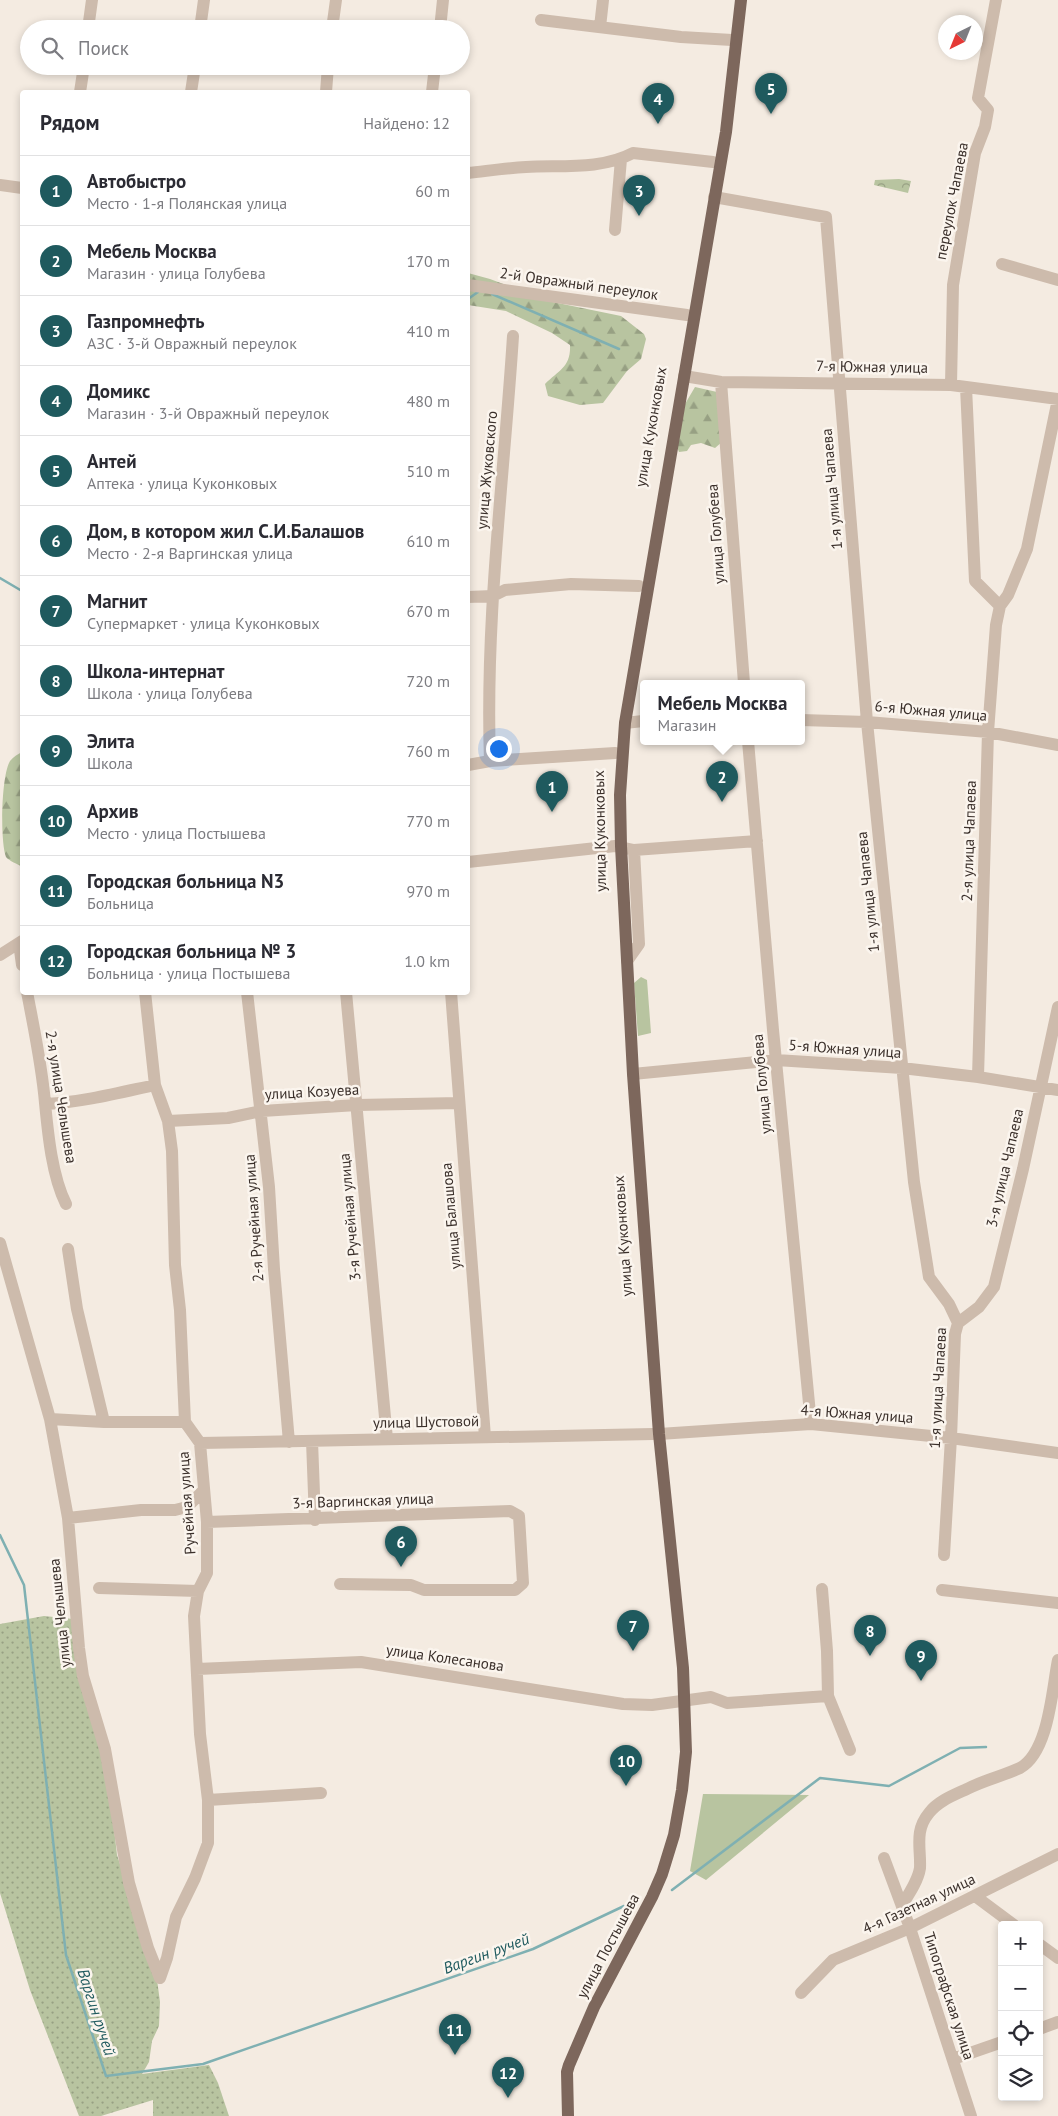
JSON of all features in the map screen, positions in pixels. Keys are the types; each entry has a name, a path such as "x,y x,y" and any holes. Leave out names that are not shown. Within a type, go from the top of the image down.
{"main road":[{"name":"улица Куконковых","path":"682,1790 686,1752 686,1700 683,1668 671,1601 656,1434 631,1074 618,846 615,753 639,586 713,162 732,40 736,0"},
{"name":"улица Куконковых","path":"631,1074 627,961 618,846 625,722 728,115 741,0"},
{"name":"улица Постышева","path":"568,2116 567,2072 569,2065 594,2007 652,1897 662,1874 674,1835 682,1790"}],"street":[{"path":"89,20 92,0"},
{"path":"201,20 204,0"},
{"path":"333,20 336,0"},
{"path":"441,20 444,0"},
{"path":"600,27 603,0"},
{"name":"переулок Чапаева","path":"951,385 953,285 975,154 985,127 988,110 978,98 996,0"},
{"path":"541,20 681,37 732,40"},
{"path":"80,90 83,75"},
{"path":"191,90 194,75"},
{"path":"326,90 327,75"},
{"path":"432,90 434,75"},
{"path":"470,173 524,167 596,164 621,159 633,153 713,162"},
{"path":"616,230 621,159"},
{"path":"0,185 20,188"},
{"name":"1-я улица Чапаева","path":"714,197 826,217 867,722 914,1182 929,1277 949,1304 958,1323 955,1334 944,1555"},
{"path":"1002,264 1058,280"},
{"name":"2-й Овражный переулок","path":"470,285 687,315"},
{"name":"улица Жуковского","path":"490,761 489,722 493,596 513,336"},
{"name":"7-я Южная улица","path":"684,376 721,382 840,382 951,385 1058,399"},
{"name":"улица Голубева","path":"721,382 744,680"},
{"path":"966,387 975,581 1000,606"},
{"name":"2-я улица Чапаева","path":"978,1077 988,732 996,625 1000,606 1008,595 1027,549 1058,399"},
{"path":"470,597 493,596 505,590 571,584 639,586"},
{"name":"6-я Южная улица","path":"805,720 867,722 988,732 1058,745"},
{"path":"625,722 640,721"},
{"name":"улица Голубева","path":"748,745 811,1424"},
{"path":"470,765 490,761 615,753"},
{"path":"470,862 618,846 634,850 756,840"},
{"path":"627,961 639,944 634,850"},
{"path":"0,955 20,943"},
{"name":"2-я улица Челышева","path":"28,995 46,1104 45,1115 60,1192 66,1204"},
{"path":"50,1419 104,1422 185,1422 180,1310 175,1265 172,1151 168,1121 155,1084 145,995"},
{"name":"2-я Ручейная улица","path":"247,995 262,1111 288,1442"},
{"name":"3-я Ручейная улица","path":"346,995 387,1440"},
{"name":"улица Балашова","path":"451,995 485,1438"},
{"name":"3-я улица Чапаева","path":"958,1323 979,1307 994,1287 1023,1169 1058,1007"},
{"name":"5-я Южная улица","path":"631,1074 776,1060 902,1068 978,1077 1058,1090"},
{"path":"46,1104 100,1097 155,1084"},
{"name":"улица Козуева","path":"168,1121 228,1118 262,1111 357,1105 459,1103"},
{"name":"улица Челышева","path":"0,1243 50,1419 68,1518 83,1676 106,1749 129,1883 148,1948 160,1978"},
{"path":"68,1250 78,1309 104,1422"},
{"name":"Ручейная улица","path":"160,1978 167,1958 176,1917 195,1878 208,1843 208,1800 200,1734 194,1616 198,1591 208,1573 207,1522 200,1443 185,1422"},
{"name":"4-я Южная улица","path":"656,1434 811,1424 951,1438 1058,1453"},
{"name":"улица Шустовой","path":"200,1443 656,1434"},
{"path":"312,1441 314,1520"},
{"path":"68,1518 141,1510 175,1510 187,1507 204,1490"},
{"name":"3-я Варгинская улица","path":"207,1522 314,1520 510,1511 519,1516 523,1583 515,1590 424,1590 411,1585 340,1584"},
{"path":"99,1588 198,1591"},
{"path":"822,1589 827,1650 828,1696 850,1750"},
{"path":"942,1590 1058,1603"},
{"path":"902,1905 914,1887 920,1868 918,1836 928,1813 944,1800 967,1788 1020,1768 1029,1760 1043,1738 1058,1660"},
{"name":"улица Колесанова","path":"197,1669 361,1662 623,1704 652,1705 711,1698 727,1703 828,1696"},
{"path":"208,1800 321,1792"},
{"name":"4-я Газетная улица","path":"801,1993 833,1960 910,1928 1058,1854"},
{"name":"Типографская улица","path":"884,1858 910,1928 972,2116"},
{"path":"975,1896 1009,1921"},
{"path":"1043,1947 1058,1958"},
{"path":"1043,2027 1058,2022"},
{"path":"953,2059 998,2043"}],"green space":[{"path":"899,179 911,181 908,193 874,185 875,180"},
{"path":"470,274 548,301 621,316 644,334 646,339 641,359 627,371 603,403 580,405 548,396 545,384 563,368 570,352 570,345 552,333 506,311 470,305"},
{"path":"695,387 717,392 722,442 715,448 701,443 691,445 687,451 679,452 677,447 685,404"},
{"path":"20,753 20,866 6,857 2,824 3,794 7,769 10,761"},
{"path":"641,977 647,980 651,1033 638,1036 634,983"},
{"path":"44,1616 73,1619 109,1784 117,1855 156,1972 160,2002 159,2026 152,2041 149,2062 142,2074 209,2065 218,2083 229,2116 153,2116 153,2100 101,2116 79,2116 30,1990 0,1893 0,1624"},
{"path":"703,1794 809,1795 706,1880 690,1871"}],"waterway":[{"path":"470,298 478,292"},
{"path":"492,294 619,349"},
{"path":"0,578 20,590"},
{"name":"Варгин ручей","path":"0,1535 24,1585 66,1955 106,2076 203,2064 533,1949 624,1906"},
{"name":"Варгин ручей","path":"672,1890 820,1778 889,1786 960,1748 986,1747"}],"place":[{"name":"Антей","path":"771,114"},
{"name":"Домикс","path":"658,124"},
{"name":"Газпромнефть","path":"639,216"},
{"name":"Мебель Москва","path":"722,802"},
{"name":"Автобыстро","path":"552,812"},
{"name":"Дом, в котором жил С.И.Балашов","path":"401,1567"},
{"name":"Магнит","path":"633,1651"},
{"name":"Школа-интернат","path":"870,1656"},
{"name":"Элита","path":"921,1681"},
{"name":"Архив","path":"626,1786"},
{"name":"Городская больница N3","path":"455,2055"},
{"name":"Городская больница № 3","path":"508,2098"}]}
